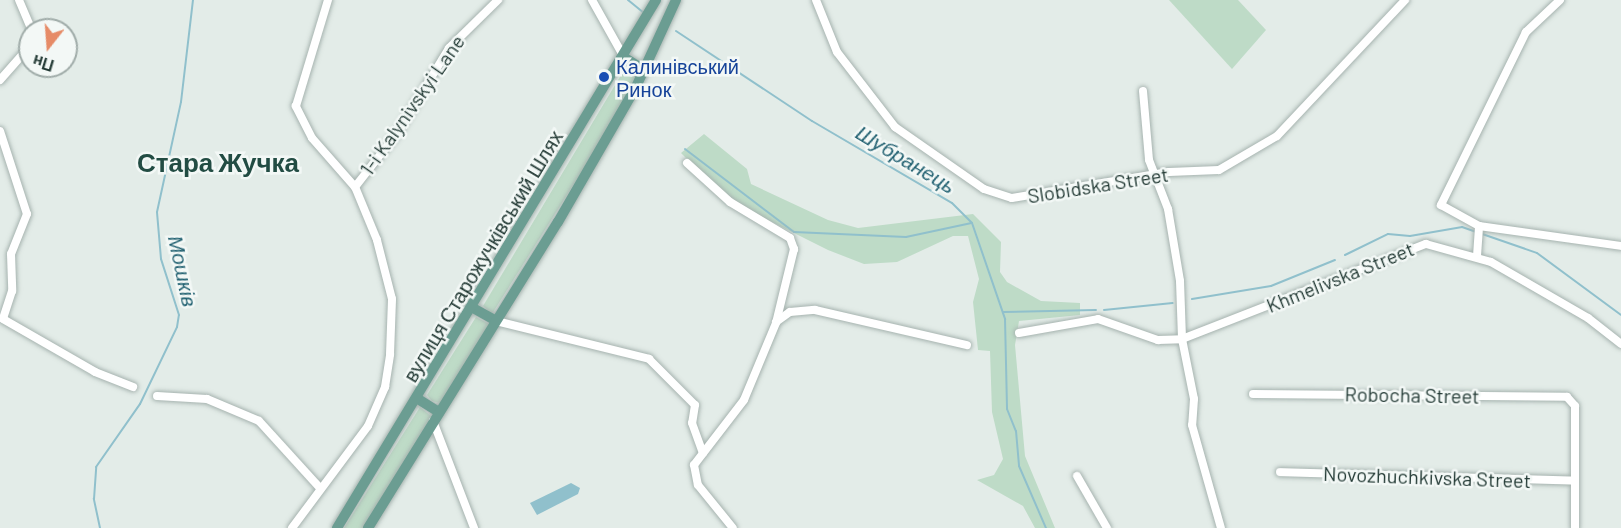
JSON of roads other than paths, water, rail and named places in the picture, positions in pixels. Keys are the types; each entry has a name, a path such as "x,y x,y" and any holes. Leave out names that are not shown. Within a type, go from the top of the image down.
{"main road":[{"path":"368,528 496,321 644,70 657,35 676,0"},
{"name":"вулиця Старожучківський Шлях","path":"337,528 625,58 655,2"},
{"path":"625,58 644,70"},
{"path":"473,308 496,321"},
{"path":"418,399 436,417"}],"street":[{"path":"19,0 27,18"},
{"path":"292,528 376,410 390,354 388,274 355,187 312,138 296,106 328,0"},
{"name":"1-i Kalynivskyi Lane","path":"355,187 398,132 449,48 498,0"},
{"path":"592,0 625,58"},
{"name":"Slobidska Street","path":"816,0 837,52 895,127 984,189 998,196 1028,197 1157,174 1219,170 1277,136 1405,0"},
{"path":"1560,0 1526,32 1511,58 1493,105 1441,205 1480,228 1621,246"},
{"path":"0,80 18,60"},
{"path":"1143,91 1149,160 1157,174 1180,281 1182,339 1194,399 1192,425 1221,528"},
{"path":"0,131 27,214 11,254 12,291 1,320 95,372 133,387"},
{"path":"687,163 730,202 789,238 793,263 776,322 744,400 703,453 693,473 733,528"},
{"path":"1477,256 1480,228"},
{"name":"Khmelivska Street","path":"1182,339 1417,245 1477,256 1588,318 1621,344"},
{"path":"776,322 790,312 825,311 967,345"},
{"path":"1019,333 1098,319 1158,340 1182,339"},
{"path":"496,321 649,359 695,405 692,423 703,453"},
{"name":"Robocha Street","path":"1253,394 1570,398 1575,406 1575,481"},
{"path":"158,396 207,399 259,421 320,488"},
{"path":"436,417 474,528"},
{"name":"Novozhuchkivska Street","path":"1280,472 1575,481"},
{"path":"1077,476 1107,528"},
{"path":"1575,481 1575,528"}],"water":[{"path":"571,483 580,488 578,494 537,515 530,503"}],"waterway":[{"name":"Мошків","path":"100,528 94,499 96,467 140,404 177,327 179,315 161,259 157,212 181,102 193,0"},
{"name":"Шубранець","path":"628,0 643,12"},
{"name":"Шубранець","path":"676,31 812,121 952,203 972,223 1005,319 1007,409 1016,431 1019,466 1046,528"},
{"path":"685,149 794,232 906,237 972,223"},
{"path":"1345,255 1388,234 1410,236 1462,227 1537,253 1621,315"},
{"path":"1192,299 1271,286 1335,260"},
{"path":"1104,310 1173,303"},
{"path":"1003,312 1096,310"}],"place":[{"name":"Калинівський Ринок","path":"604,77"}],"district":[{"name":"Стара Жучка","path":"218,162"}]}
